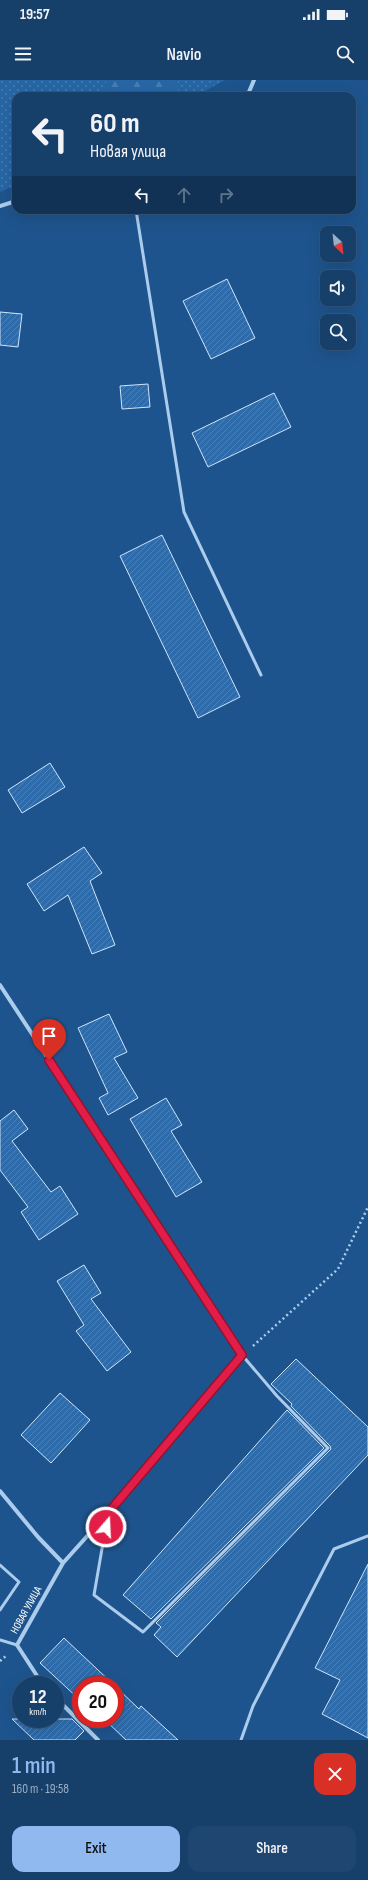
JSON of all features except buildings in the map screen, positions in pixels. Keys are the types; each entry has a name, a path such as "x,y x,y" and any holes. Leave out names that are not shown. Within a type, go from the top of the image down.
{"street":[{"path":"249,92 254,80"},
{"path":"0,206 12,202"},
{"path":"0,985 242,1355"},
{"name":"НОВАЯ УЛИЦА","path":"37,1676 17,1645 63,1562 108,1513 242,1355"},
{"path":"0,1491 38,1537 63,1562"},
{"path":"64,1706 98,1740"}],"lane":[{"path":"137,214 184,512 261,675"},
{"path":"108,1513 94,1595 143,1632 328,1448 277,1396 242,1355"},
{"path":"241,1740 253,1706 334,1549 368,1536"},
{"path":"0,1565 19,1582 0,1610"},
{"path":"0,1640 17,1645"}],"path":[{"path":"242,1355 338,1269 368,1206"}],"green space":[{"path":"0,80 107,80 105,92 12,92 12,187 0,192"},
{"path":"107,80 178,80 178,90 176,92 104,91"},
{"path":"178,80 225,80 203,92 176,92 178,90"}],"route":[{"path":"49,1060 242,1355 108,1513 106,1527"}]}
